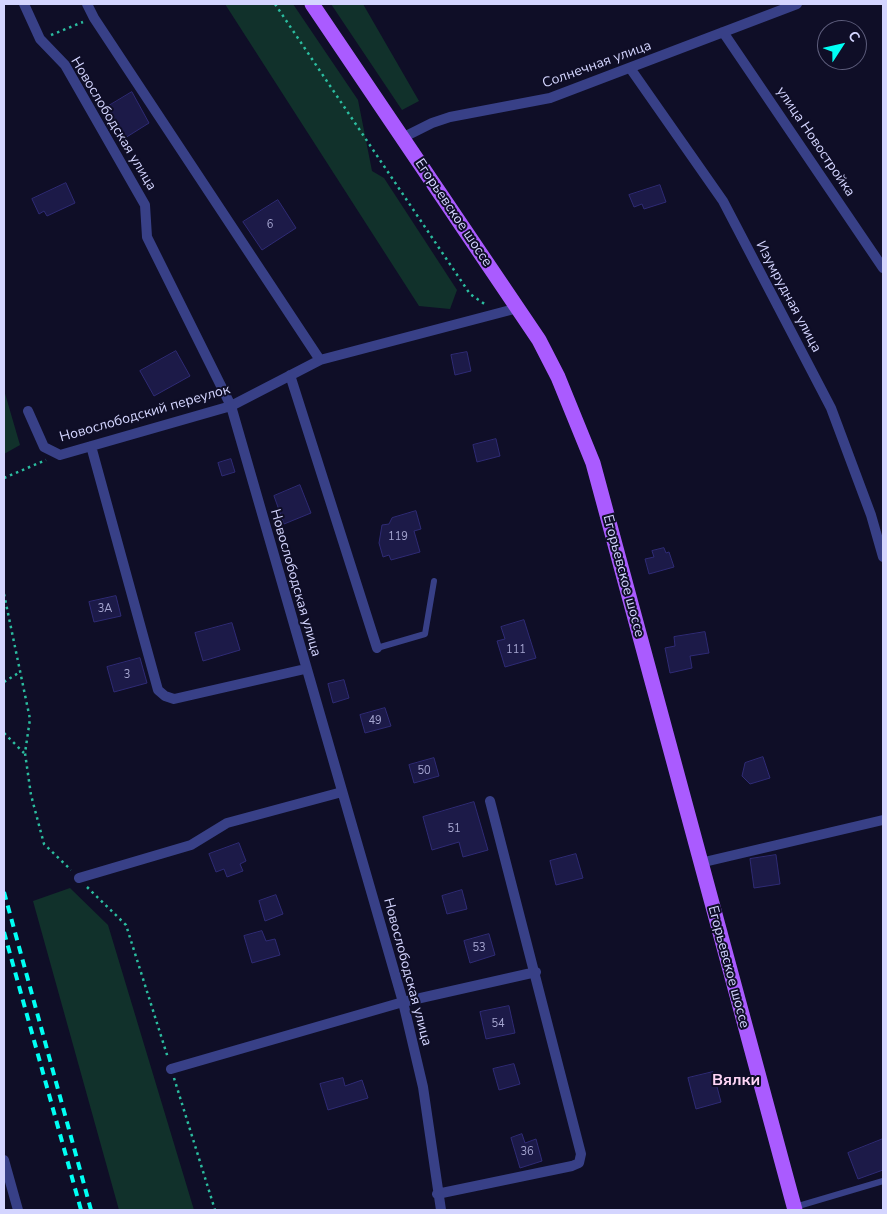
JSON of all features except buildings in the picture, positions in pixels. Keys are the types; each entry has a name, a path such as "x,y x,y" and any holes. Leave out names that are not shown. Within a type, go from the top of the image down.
{"main road":[{"name":"Егорьевское шоссе","path":"312,4 518,308 552,364 593,463 795,1209"}],"street":[{"name":"Новослободская улица","path":"24,4 40,39 65,66 145,205 147,237 231,406 403,1002 423,1087 437,1194 442,1210"},
{"path":"87,4 94,18 320,360"},
{"name":"Солнечная улица","path":"402,138 432,123 450,117 537,102 796,4"},
{"name":"улица Новостройка","path":"723,32 883,268"},
{"name":"Изумрудная улица","path":"630,68 723,201 827,400 871,515 883,557"},
{"name":"Новослободский переулок","path":"28,411 44,447 60,455 231,406 320,360 518,308"},
{"path":"290,375 377,648"},
{"path":"91,446 158,690 165,696 174,699 306,669"},
{"path":"81,881 191,845 227,823 342,792"},
{"path":"437,1194 572,1166 579,1163 581,1154 536,972 490,802"},
{"path":"700,863 883,820"},
{"path":"171,1069 403,1002 536,972"},
{"path":"4,1160 18,1210"}],"lane":[{"path":"377,648 425,634 434,580"},
{"path":"795,1209 883,1181"}],"path":[{"path":"275,4 470,294 498,313"},
{"path":"40,39 94,18"},
{"path":"4,478 60,455"},
{"path":"4,594 30,719 25,753 31,795 44,844 126,925 215,1210"},
{"path":"4,682 20,672"},
{"path":"4,733 25,753"}],"green space":[{"path":"225,4 293,4 358,100 372,171 384,178 457,290 450,309 419,306"},
{"path":"331,4 363,4 419,101 402,110"},
{"path":"4,390 20,445 4,454"},
{"path":"70,888 108,925 194,1210 119,1210 33,901"}],"railway":[{"path":"4,892 91,1210"},
{"path":"4,932 81,1210"}],"district":[{"name":"Вялки","path":"736,1081"}]}
